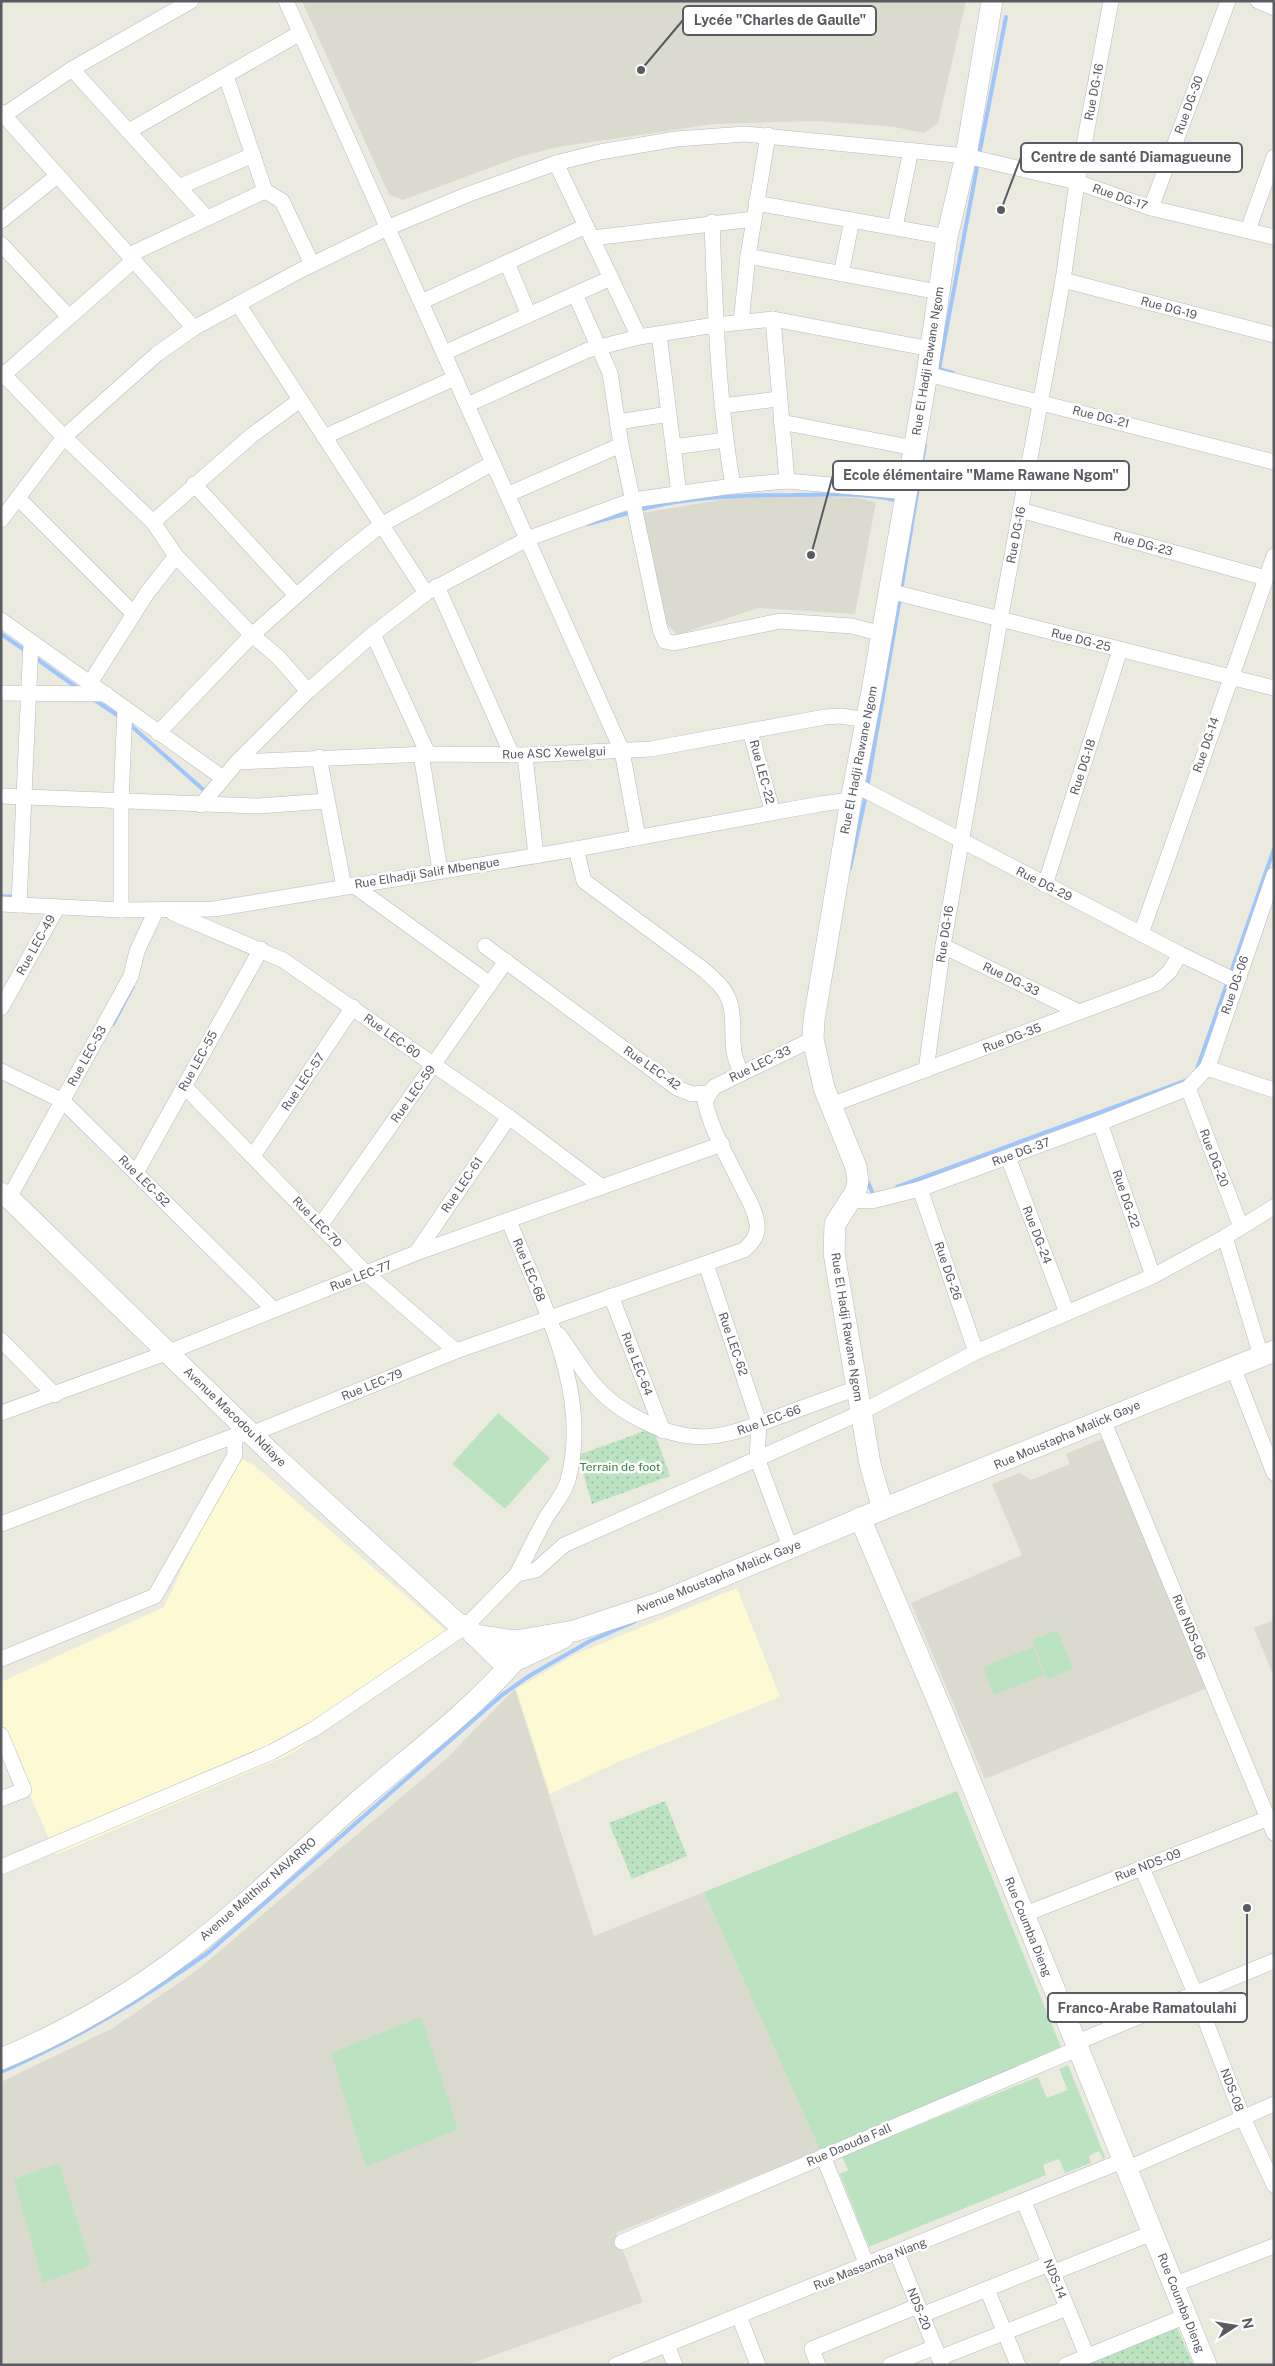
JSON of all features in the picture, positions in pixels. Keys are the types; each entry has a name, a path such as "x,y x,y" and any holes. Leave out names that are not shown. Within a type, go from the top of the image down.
{"street":[{"path":"191,1 72,69 2,114 194,328"},
{"path":"286,1 622,751 638,838"},
{"name":"Rue El Hadji Rawane Ngom","path":"883,1509 870,1464 860,1413 834,1253 835,1224 856,1191 858,1181 856,1167 824,1088 813,1038 852,792 867,720 927,374 947,238 966,156 992,1"},
{"name":"Rue DG-16","path":"926,1070 943,946 1000,620 1063,280 1077,182 1111,1"},
{"name":"Rue DG-30","path":"1151,208 1228,1"},
{"path":"1258,1 1274,8"},
{"path":"130,131 300,33"},
{"path":"72,69 207,218"},
{"path":"226,76 265,191 282,201 312,264"},
{"name":"Rue DG-17","path":"1,520 64,437 157,354 194,328 312,264 387,228 469,194 556,163 600,152 713,135 768,135 966,156 1077,182 1151,208 1274,237"},
{"path":"741,322 748,256 768,135"},
{"path":"895,227 911,150"},
{"path":"179,187 253,155"},
{"path":"1248,230 1274,157"},
{"path":"556,163 639,337"},
{"path":"1,221 57,176"},
{"path":"265,191 207,218 132,258 69,317 2,375 153,522 176,556 252,635 278,656 308,691"},
{"path":"756,203 947,238"},
{"path":"421,302 507,263 589,232 754,219"},
{"path":"841,274 852,220"},
{"path":"712,222 715,325 725,440 733,486"},
{"path":"1,244 69,317"},
{"path":"748,256 938,292"},
{"path":"507,263 530,315"},
{"path":"444,353 611,278"},
{"name":"Rue DG-19","path":"1063,280 1274,335"},
{"path":"575,294 600,346 610,373 621,446 660,629 665,641 674,643 780,621 852,626 882,634"},
{"path":"238,304 381,525 432,590 518,755 536,856"},
{"path":"773,319 778,399 787,481"},
{"path":"467,405 600,346 639,337 715,325 773,319 931,350"},
{"path":"659,334 679,494"},
{"name":"Rue DG-21","path":"927,374 1274,462"},
{"path":"324,437 455,378"},
{"path":"722,406 778,399"},
{"path":"153,522 194,484 251,436 300,400"},
{"path":"617,422 669,414"},
{"path":"781,422 914,448"},
{"path":"673,446 725,440"},
{"path":"507,495 621,446"},
{"path":"158,733 252,635 295,594 381,525 493,463"},
{"path":"201,805 237,762 308,691 373,634 432,590 527,539 633,500 733,486 787,481 907,492"},
{"path":"194,484 295,594"},
{"path":"18,498 134,614"},
{"name":"Rue DG-23","path":"1020,510 1266,578"},
{"path":"90,683 134,614 171,560 176,556"},
{"name":"Rue DG-14","path":"1141,934 1230,676 1274,556"},
{"name":"Rue DG-25","path":"889,591 1274,688"},
{"path":"1,620 223,778"},
{"path":"373,634 424,754 440,870"},
{"path":"19,905 31,642"},
{"name":"Rue DG-18","path":"1045,885 1120,650"},
{"path":"1,693 106,694"},
{"path":"121,910 121,802 125,708"},
{"name":"Rue ASC Xewelgui","path":"237,762 424,754 518,755 622,751 676,746 825,717 841,716 867,720"},
{"name":"Rue LEC-22","path":"750,731 773,813"},
{"path":"319,758 327,801 348,886 490,984"},
{"name":"Rue DG-29","path":"852,792 962,841 1236,981"},
{"name":"Rue Elhadji Salif Mbengue","path":"1,904 57,908 161,911 214,908 638,838 773,813 852,792"},
{"path":"1,796 258,806 327,801"},
{"path":"576,849 584,882 704,970 721,985 729,1001 733,1055 742,1073"},
{"name":"Rue DG-06","path":"1188,1088 1207,1068 1236,981 1271,891 1274,875"},
{"name":"Rue LEC-49","path":"1,1008 57,908"},
{"name":"Rue LEC-60","path":"161,911 261,949 283,960 353,1007 508,1117 602,1187"},
{"name":"Rue LEC-53","path":"4,1197 63,1101 131,976 136,951 161,911"},
{"name":"Rue LEC-42","path":"485,946 676,1088 692,1094 708,1093"},
{"name":"Rue DG-33","path":"943,946 1079,1012"},
{"name":"Rue LEC-55","path":"136,1173 261,949"},
{"name":"Rue DG-35","path":"831,1105 1157,983 1170,971 1180,954"},
{"name":"Rue LEC-59","path":"320,1226 506,961"},
{"name":"Rue LEC-57","path":"253,1156 353,1007"},
{"name":"Rue LEC-33","path":"708,1093 714,1087 813,1038"},
{"path":"1207,1068 1274,1090"},
{"name":"Rue LEC-52","path":"1,1071 63,1101 273,1309"},
{"name":"Rue LEC-70","path":"184,1086 367,1274 456,1351"},
{"name":"Rue DG-37","path":"850,1200 872,1201 920,1189 1100,1123 1188,1088"},
{"name":"Rue DG-20","path":"1188,1088 1240,1227"},
{"path":"708,1093 705,1101 707,1110 722,1144"},
{"name":"Rue LEC-61","path":"416,1253 508,1117"},
{"name":"Rue DG-22","path":"1100,1123 1153,1276"},
{"name":"Rue LEC-77","path":"1,1413 170,1352 416,1253 509,1222 722,1144"},
{"name":"Rue LEC-79","path":"1,1524 242,1435 456,1351 744,1250 751,1244 758,1226 754,1212 722,1144"},
{"name":"Rue DG-24","path":"1008,1157 1067,1312"},
{"name":"Rue DG-26","path":"920,1189 976,1352"},
{"name":"Avenue Macodou Ndiaye","path":"4,1197 170,1352 242,1435 458,1624 470,1630"},
{"path":"517,1574 536,1570 564,1545 860,1413 976,1352 1153,1276 1225,1238 1274,1207"},
{"name":"Rue LEC-68","path":"509,1222 548,1319"},
{"path":"1225,1238 1267,1354"},
{"name":"Rue LEC-62","path":"706,1264 760,1423"},
{"name":"Rue LEC-64","path":"611,1296 663,1431"},
{"path":"1,1866 286,1745 470,1630 517,1574 547,1516 563,1494 571,1463 574,1429 572,1398 569,1381 548,1319"},
{"name":"Rue LEC-66","path":"548,1319 599,1389 631,1415 663,1431 681,1436 713,1437 745,1430 857,1388"},
{"path":"1,1340 55,1395"},
{"name":"Rue Moustapha Malick Gaye","path":"860,1518 1267,1354"},
{"path":"1233,1367 1269,1445 1274,1473"},
{"name":"Rue NDS-06","path":"1104,1420 1271,1817 1274,1833"},
{"path":"760,1423 757,1458 790,1547"},
{"path":"1,1659 155,1596 235,1455 242,1435"},
{"name":"Avenue Moustapha Malick Gaye","path":"508,1650 659,1603 860,1518"},
{"name":"Rue Coumba Dieng","path":"860,1518 942,1711 1206,2365"},
{"path":"470,1630 508,1650"},
{"name":"Avenue Melthior NAVARRO","path":"1,2059 57,2033 103,2008 188,1950 492,1686 508,1650"},
{"path":"1,1735 24,1790 1,1799"},
{"name":"Rue NDS-09","path":"1023,1915 1271,1817"},
{"name":"NDS-08","path":"1142,1868 1195,1993 1243,2118 1274,2185"},
{"name":"Rue Daouda Fall","path":"622,2242 1195,1993 1274,1961"},
{"name":"Rue Massamba Niang","path":"616,2365 1024,2202 1243,2118 1274,2104"},
{"path":"823,2156 867,2265"},
{"name":"NDS-14","path":"1024,2202 1087,2356"},
{"path":"818,2365 812,2349 920,2310 1051,2269 1152,2233"},
{"path":"1173,2285 1274,2246"},
{"name":"NDS-20","path":"897,2253 939,2357"},
{"path":"987,2289 1018,2365"},
{"path":"890,2365 939,2357 1067,2308"},
{"path":"739,2316 758,2365"},
{"path":"1066,2365 1186,2316"},
{"path":"667,2345 675,2365"}],"shaded area":[{"path":"302,1 966,1 938,123 924,133 895,127 818,121 714,124 558,147 519,157 403,200 389,195"},
{"path":"755,494 858,498 876,502 855,614 758,608 677,635 667,624 642,513"},
{"path":"1104,1438 1207,1688 985,1779 911,1603 1022,1555 992,1484 1019,1473 1031,1480 1070,1464 1066,1454"},
{"path":"235,1455 255,1466 449,1633 337,1722 293,1753 56,1855 1,1728 1,1682 164,1607"},
{"path":"737,1588 780,1697 616,1763 550,1794 516,1689 576,1654"},
{"path":"1274,1620 1274,1671 1272,1672 1254,1628"},
{"path":"515,1689 594,1936 704,1892 820,2150 616,2233 643,2302 467,2365 1,2365 1,2082 113,2028 196,1971 445,1760"}],"green space":[{"path":"498,1413 550,1458 505,1509 452,1464"},
{"name":"Terrain de foot","path":"653,1428 670,1476 592,1504 578,1455"},
{"path":"1057,1630 1073,1669 1047,1679 1032,1640"},
{"path":"1033,1647 1044,1675 994,1695 983,1667"},
{"path":"957,1791 1061,2047 820,2150 704,1892"},
{"path":"665,1801 687,1856 632,1879 609,1823"},
{"path":"421,2017 458,2129 366,2167 331,2053"},
{"path":"1068,2065 1105,2157 1103,2159 1099,2151 1089,2156 1091,2163 1065,2173 1059,2159 1043,2165 1046,2175 869,2247 840,2174 848,2170 842,2156 1038,2077 1047,2098 1068,2090 1059,2069"},
{"path":"59,2163 91,2265 43,2283 14,2179"},
{"path":"1176,2325 1193,2365 1082,2365"}],"waterway":[{"path":"979,155 1006,17"},
{"path":"938,374 978,162"},
{"path":"939,369 953,373"},
{"path":"901,591 925,445"},
{"path":"638,510 677,502 754,496 820,494 887,498 900,501"},
{"path":"588,524 632,512"},
{"path":"867,788 900,598"},
{"path":"1,634 26,651"},
{"path":"34,657 79,689"},
{"path":"93,699 120,717"},
{"path":"128,723 207,793"},
{"path":"850,868 866,795"},
{"path":"1230,975 1274,849"},
{"path":"1,896 15,897"},
{"path":"1197,1069 1228,981"},
{"path":"113,1024 133,986"},
{"path":"897,1187 1188,1080"},
{"path":"867,1180 874,1196"},
{"path":"1,2072 56,2046 108,2018 209,1952 502,1695 529,1676 590,1641 634,1622"}],"place":[{"name":"Lycée \"Charles de Gaulle\"","path":"641,70"},
{"name":"Centre de santé Diamagueune","path":"1001,210"},
{"name":"Ecole élémentaire \"Mame Rawane Ngom\"","path":"811,555"},
{"name":"Franco-Arabe Ramatoulahi","path":"1247,1908"}]}
